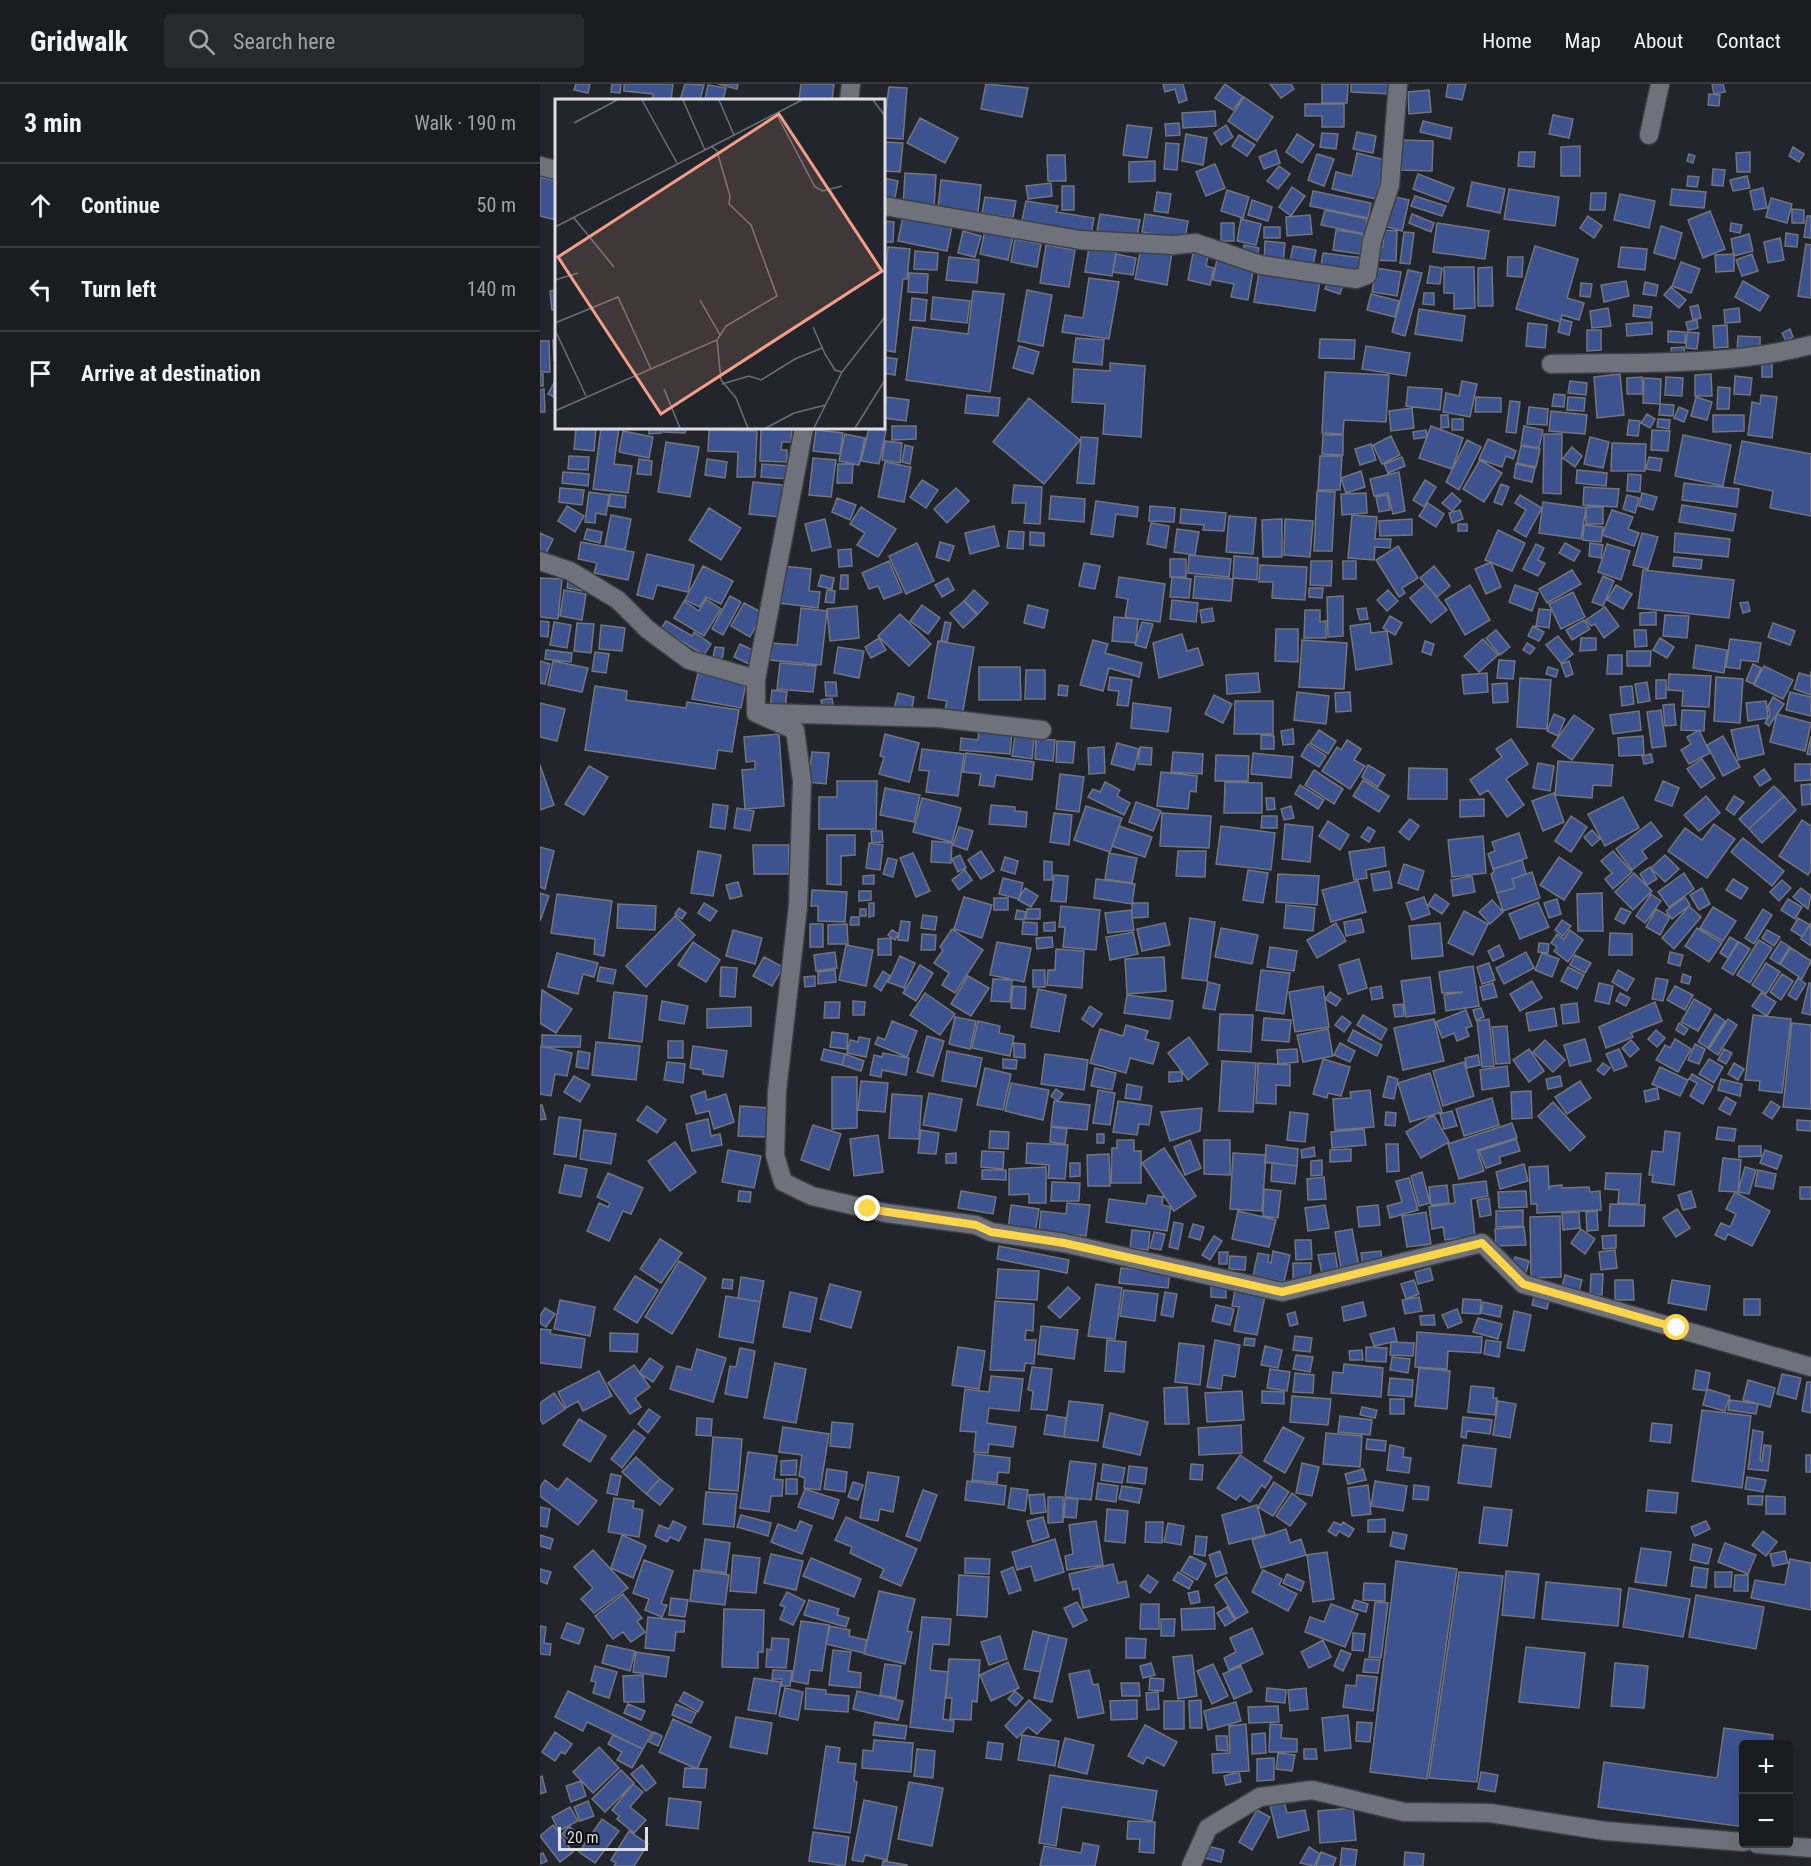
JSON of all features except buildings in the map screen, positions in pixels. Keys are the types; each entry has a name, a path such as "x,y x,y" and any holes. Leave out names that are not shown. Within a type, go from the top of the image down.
{"street":[{"path":"849,99 851,84"},
{"path":"885,206 1080,240 1173,245 1196,243 1261,265 1356,279 1367,275 1372,241 1390,185 1398,84"},
{"path":"1649,135 1660,84"},
{"path":"540,166 555,170"},
{"path":"1551,364 1704,360 1782,352 1811,345"},
{"path":"756,713 756,679 804,429"},
{"path":"540,561 570,572 618,600 646,629 689,660 756,679"},
{"path":"756,713 938,718 1042,730"},
{"path":"756,713 795,730 802,781 798,906 777,1090 775,1155 783,1182 812,1196 886,1213 976,1225 991,1232 1064,1243 1282,1292 1482,1243 1523,1284 1811,1367"},
{"path":"1191,1866 1208,1828 1260,1797 1312,1790 1404,1812 1490,1813 1605,1832 1739,1842"},
{"path":"1793,1847 1811,1848"}],"route":[{"path":"868,1209 976,1225 991,1232 1064,1243 1282,1292 1482,1243 1523,1284 1677,1328"}]}
